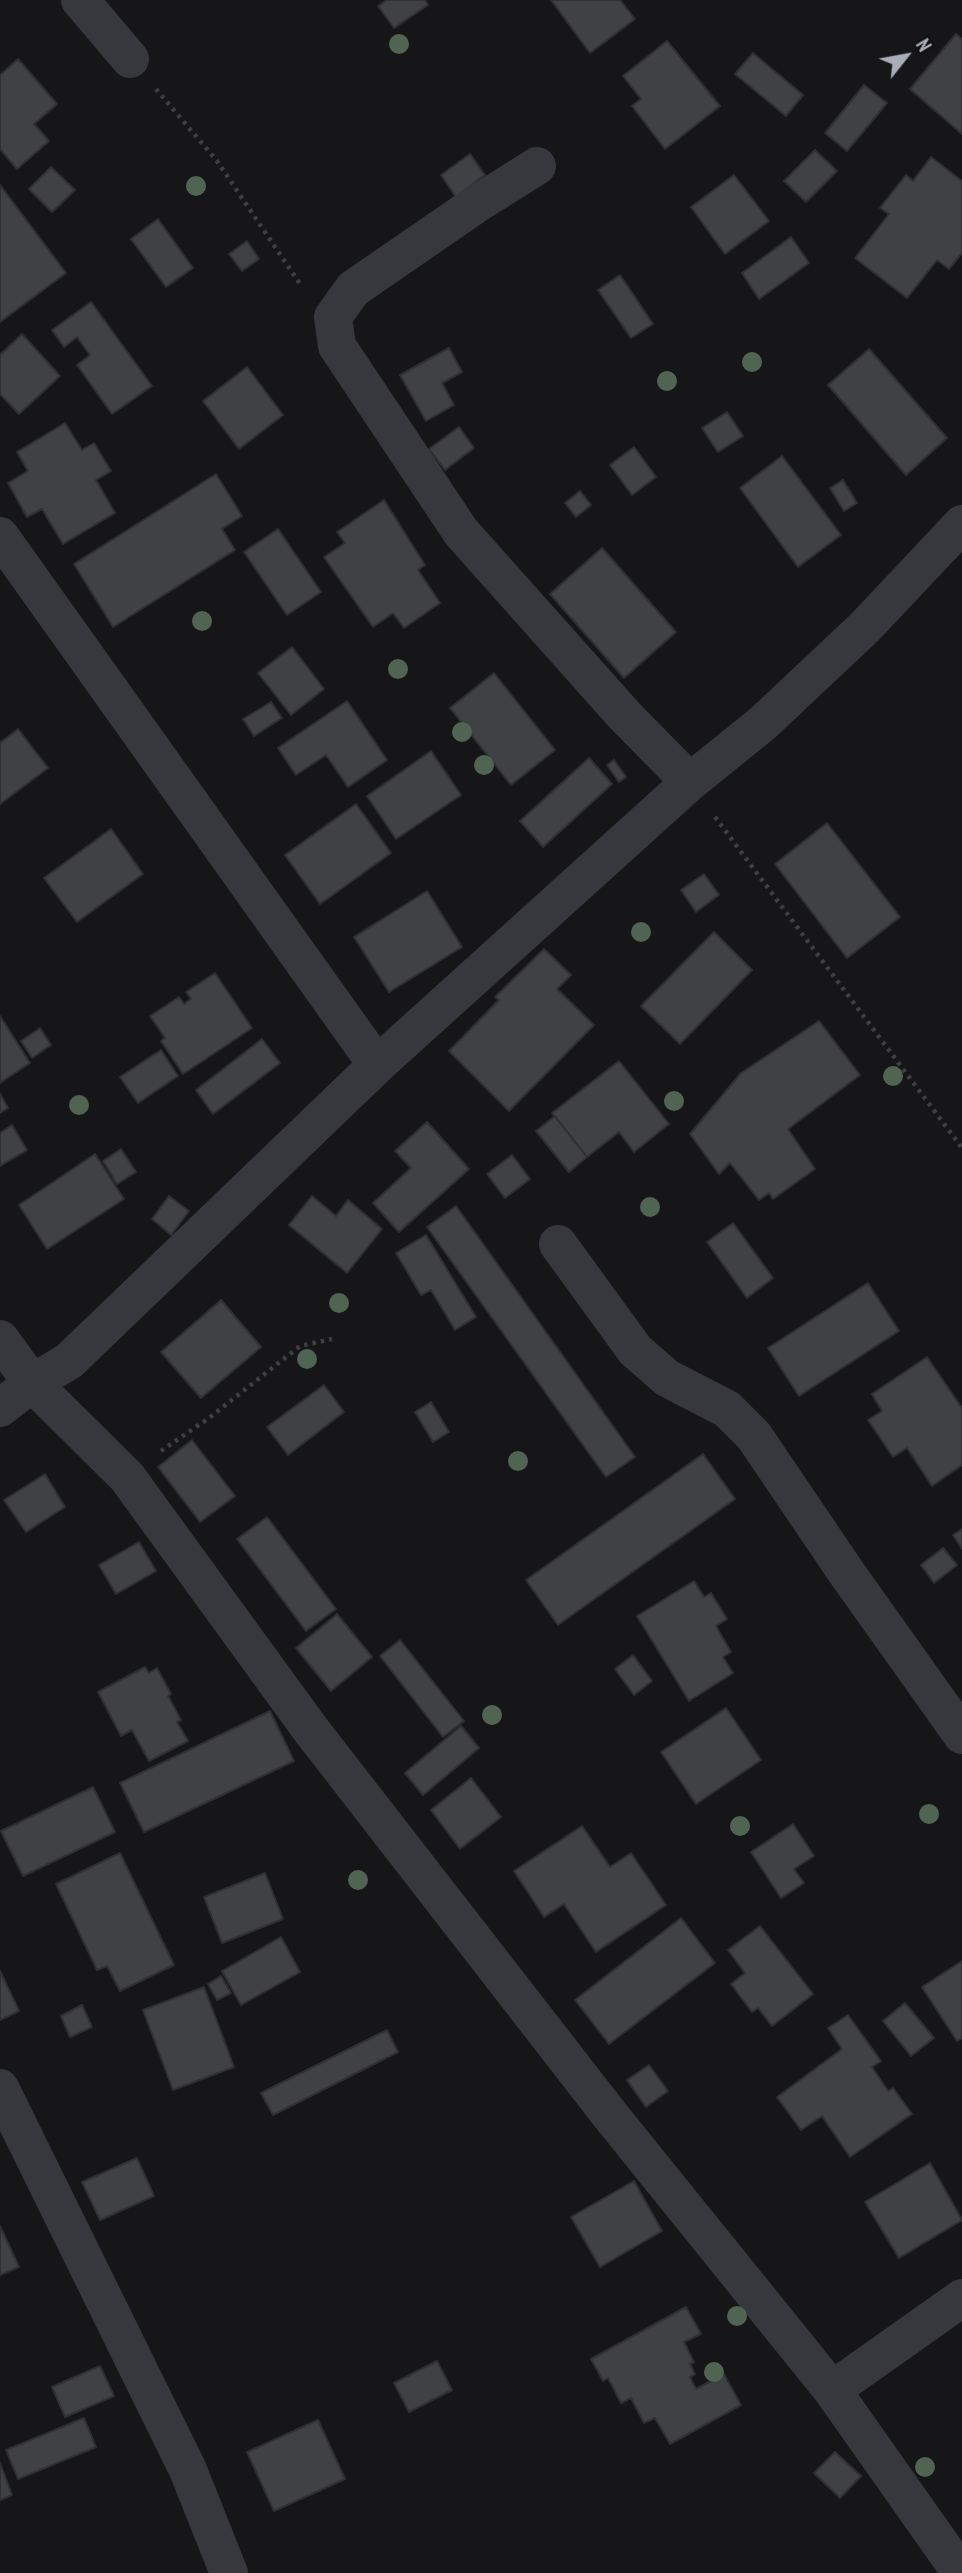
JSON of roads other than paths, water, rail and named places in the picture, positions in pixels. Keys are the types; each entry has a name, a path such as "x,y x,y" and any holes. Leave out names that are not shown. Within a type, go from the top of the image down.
{"street":[{"path":"80,0 130,59"},
{"path":"537,166 353,289 333,317 337,346 461,532 625,716 690,782"},
{"path":"0,1408 69,1361 377,1065 690,782 763,723 865,627 962,524"},
{"path":"0,536 377,1065"},
{"path":"558,1244 635,1350 667,1378 727,1409 754,1436 846,1572 962,1735"},
{"path":"0,1339 33,1383 127,1478 311,1730 611,2115 832,2390 961,2573"},
{"path":"0,2088 188,2470 229,2573"},
{"path":"832,2390 962,2298"}]}
